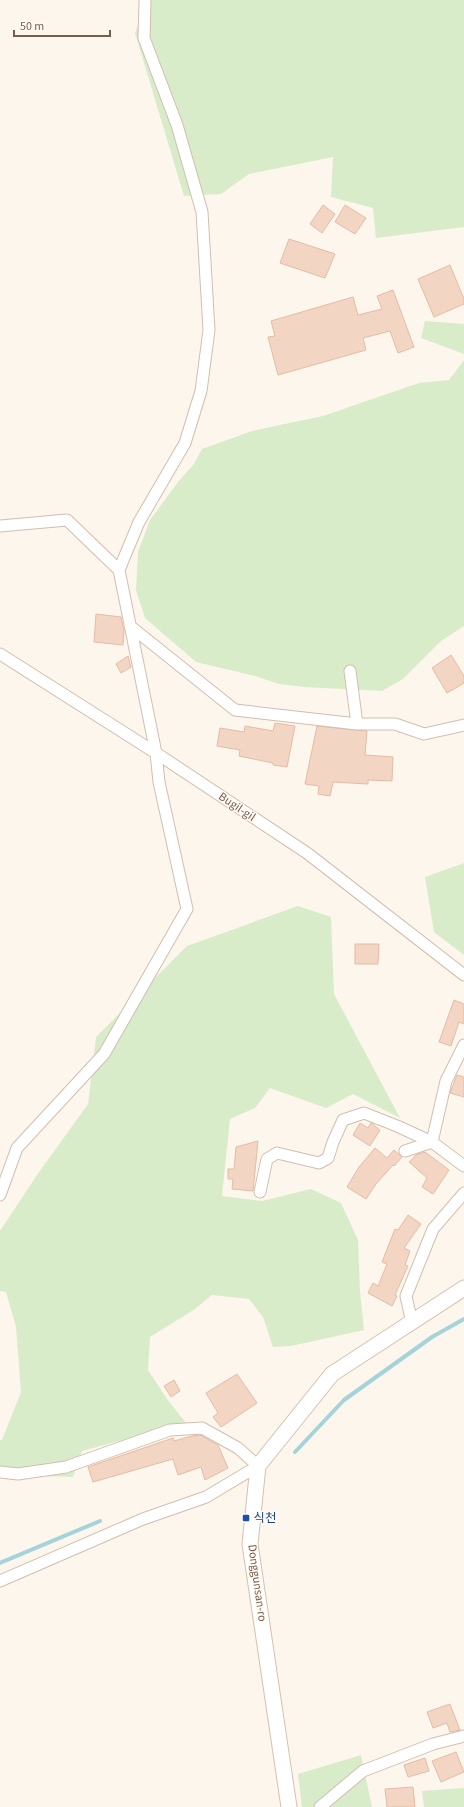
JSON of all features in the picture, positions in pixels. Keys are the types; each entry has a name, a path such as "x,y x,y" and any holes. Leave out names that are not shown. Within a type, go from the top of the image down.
{"street":[{"path":"0,1195 17,1148 104,1054 187,909 158,782 156,753 119,570 139,522 185,443 201,391 209,330 202,212 177,125 144,38 146,0"},
{"path":"0,526 68,520 119,570"},
{"path":"130,626 235,710 357,724 395,724 424,734 464,725"},
{"name":"Bugil-gil","path":"0,654 156,753 307,853 464,975"},
{"path":"350,671 357,724"},
{"path":"432,1142 446,1081 464,1045"},
{"path":"260,1192 267,1159 277,1153 319,1163 328,1158 333,1142 343,1120 364,1113 432,1142 464,1166"},
{"path":"405,1151 432,1142"},
{"path":"412,1322 406,1296 433,1229 464,1193"},
{"path":"0,1581 144,1519 206,1497 258,1466 332,1374 464,1288"},
{"path":"0,1472 18,1474 66,1467 170,1430 202,1428 238,1448 258,1466"},
{"name":"Donggunsan-ro","path":"258,1466 250,1544 289,1807"},
{"path":"320,1807 363,1771 433,1744 464,1736"}],"green space":[{"path":"147,0 464,0 464,227 376,238 373,208 331,197 333,157 249,174 221,194 184,196 135,33"},
{"path":"425,321 464,324 464,354 421,338"},
{"path":"464,360 464,626 441,641 403,679 382,691 303,687 279,684 255,676 196,662 145,618 136,590 138,552 150,520 178,482 194,464 202,449 252,431 323,416 419,383 449,380"},
{"path":"464,863 464,955 434,932 425,877"},
{"path":"298,906 331,917 334,994 400,1118 353,1094 326,1108 270,1088 255,1108 230,1119 222,1196 262,1201 311,1189 341,1203 358,1240 360,1291 364,1330 291,1346 273,1347 263,1317 249,1299 212,1295 195,1309 150,1337 148,1370 167,1399 186,1423 82,1451 73,1477 0,1475 0,1440 2,1440 21,1392 16,1327 6,1292 0,1291 0,1231 37,1175 88,1104 96,1037 187,946"},
{"path":"361,1755 372,1807 302,1807 298,1774"},
{"path":"464,1788 464,1807 424,1807 422,1791"}],"building":[{"path":"323,205 335,214 322,233 310,224"},
{"path":"345,205 366,218 355,234 335,222"},
{"path":"289,239 335,254 325,278 280,263"},
{"path":"450,265 464,299 464,304 434,317 418,279"},
{"path":"393,290 414,347 398,353 390,331 363,338 366,350 278,375 268,337 275,336 271,321 353,297 358,315 382,309 377,296"},
{"path":"96,614 121,617 124,632 123,645 94,642"},
{"path":"451,655 464,676 464,683 447,693 432,668"},
{"path":"128,656 131,667 121,673 116,664"},
{"path":"275,723 295,726 287,767 239,756 240,750 217,746 220,728 244,732 245,726 273,731"},
{"path":"317,726 367,731 365,755 393,757 392,781 368,780 368,784 333,782 330,796 318,794 319,786 305,784"},
{"path":"355,944 379,944 378,964 355,964"},
{"path":"454,1000 464,1004 464,1024 459,1022 451,1046 439,1042"},
{"path":"457,1075 464,1077 464,1097 450,1093"},
{"path":"360,1123 368,1128 371,1123 380,1130 370,1146 353,1135"},
{"path":"258,1141 253,1191 232,1189 233,1179 228,1179 228,1169 234,1169 236,1147"},
{"path":"375,1148 387,1158 394,1150 402,1157 376,1184 366,1199 347,1187 359,1167"},
{"path":"425,1152 449,1170 433,1194 422,1187 427,1178 409,1162 416,1155"},
{"path":"408,1215 421,1224 404,1248 410,1251 405,1265 408,1266 395,1295 397,1296 392,1306 368,1293 373,1283 378,1286 387,1264 382,1262 395,1229 398,1230"},
{"path":"237,1374 257,1403 221,1427 213,1417 218,1413 206,1393"},
{"path":"174,1380 180,1391 171,1397 164,1386"},
{"path":"200,1435 218,1445 228,1468 205,1480 201,1467 178,1475 173,1459 93,1482 88,1467 173,1438 174,1441"},
{"path":"450,1704 460,1730 450,1732 447,1723 433,1728 427,1712"},
{"path":"456,1752 464,1772 441,1782 432,1761"},
{"path":"425,1758 429,1771 408,1777 404,1765"},
{"path":"413,1787 415,1807 387,1807 385,1789"}],"waterway":[{"path":"295,1452 344,1400 432,1337 464,1319"},
{"path":"0,1563 100,1521"}],"place":[{"name":"식천","path":"246,1518"}]}
